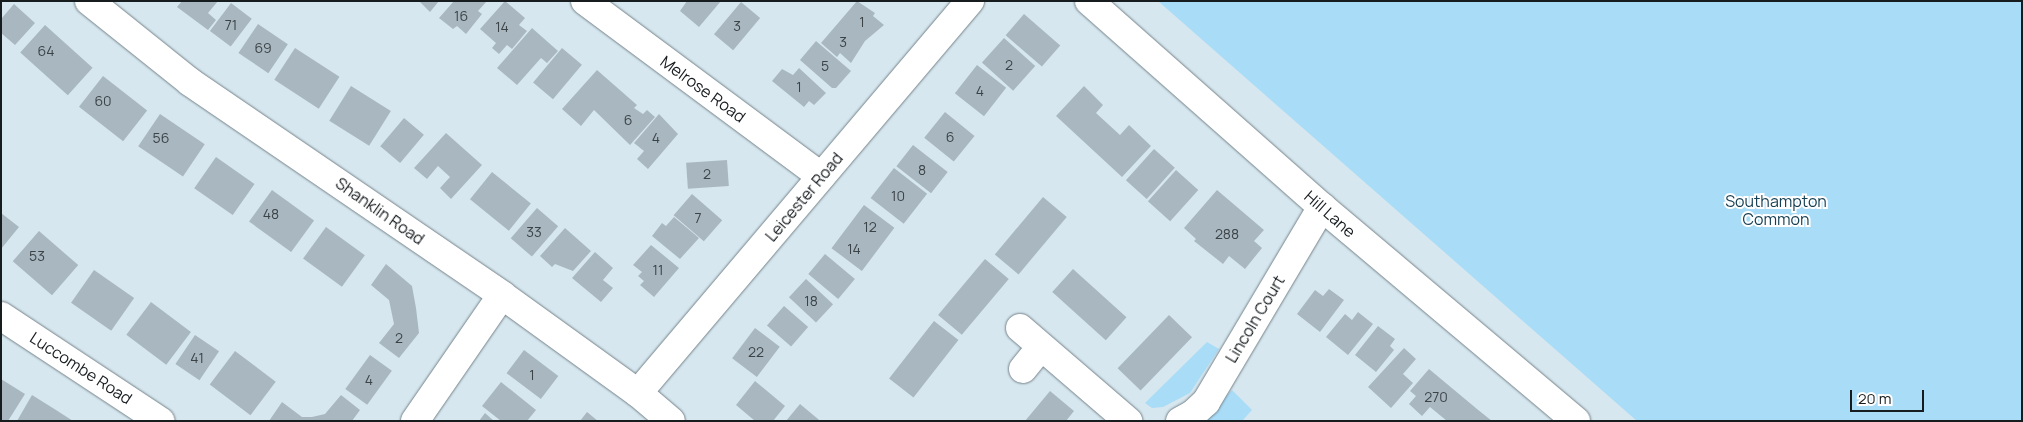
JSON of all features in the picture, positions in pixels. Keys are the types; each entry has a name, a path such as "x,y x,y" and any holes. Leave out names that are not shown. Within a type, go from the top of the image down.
{"street":[{"name":"Shanklin Road","path":"89,1 190,82 502,295 638,393 671,421"},
{"name":"Melrose Road","path":"585,1 822,176"},
{"name":"Leicester Road","path":"638,393 970,1"},
{"name":"Hill Lane","path":"1089,1 1322,207 1576,421"},
{"name":"Lincoln Court","path":"1180,421 1193,414 1206,402 1322,207"},
{"path":"415,421 502,295"},
{"name":"Luccombe Road","path":"1,316 160,421"},
{"path":"1020,328 1128,421"},
{"path":"1023,369 1042,347"}],"green space":[{"name":"Southampton Common","path":"1158,1 2022,1 2022,421 1637,421"},
{"path":"1207,342 1219,349 1190,393 1163,407 1152,408 1145,403"},
{"path":"1232,390 1252,410 1242,421 1201,421"}],"building":[{"path":"182,1 218,1 208,13 216,20 208,30 177,7"},
{"path":"419,1 439,1 430,12"},
{"path":"454,1 487,1 478,11 482,14 466,34 457,26 453,29 439,18"},
{"path":"505,1 525,18 519,25 527,31 512,49 507,45 499,54 492,48 496,43 480,29"},
{"path":"687,1 721,1 699,27 680,11"},
{"path":"857,1 875,13 873,16 884,25 865,41 851,63 840,53 837,57 821,43"},
{"path":"741,2 760,18 733,50 714,34"},
{"path":"231,3 252,19 231,47 210,31"},
{"path":"14,4 35,23 15,45 1,33 1,19"},
{"path":"1024,14 1060,45 1042,67 1006,35"},
{"path":"258,24 288,44 268,73 238,53"},
{"path":"45,25 93,68 68,95 20,52"},
{"path":"532,28 558,51 547,63 541,58 517,85 497,68"},
{"path":"1004,38 1035,66 1013,91 982,63"},
{"path":"816,41 851,71 836,88 832,88 800,60"},
{"path":"295,48 339,77 319,109 274,80"},
{"path":"562,48 582,65 553,99 533,82"},
{"path":"977,65 1006,88 984,116 955,93"},
{"path":"799,68 826,93 814,105 809,101 804,107 772,81 782,69 793,75"},
{"path":"597,70 637,105 634,108 643,114 647,110 655,117 630,145 594,110 581,126 562,109"},
{"path":"103,76 147,110 123,141 79,107"},
{"path":"351,86 391,111 369,146 329,121"},
{"path":"1084,86 1103,105 1096,113 1120,135 1129,125 1151,146 1122,177 1056,116"},
{"path":"945,112 975,136 954,162 924,138"},
{"path":"160,114 205,144 183,177 138,146"},
{"path":"659,114 678,134 648,169 637,159 644,151 634,143"},
{"path":"404,118 424,135 400,163 380,146"},
{"path":"446,133 482,165 451,199 440,188 450,177 438,166 427,179 414,168"},
{"path":"913,145 948,172 931,193 896,166"},
{"path":"1154,149 1175,168 1147,199 1126,180"},
{"path":"216,157 255,184 233,215 194,188"},
{"path":"727,160 729,186 688,189 686,163"},
{"path":"894,168 927,194 904,224 871,198"},
{"path":"1176,170 1198,190 1170,221 1148,201"},
{"path":"492,172 531,203 509,231 470,199"},
{"path":"272,190 314,221 291,252 249,222"},
{"path":"1217,190 1264,230 1254,241 1262,248 1245,269 1229,256 1223,264 1194,241 1196,239 1184,228"},
{"path":"692,194 722,220 704,241 674,215"},
{"path":"1043,197 1067,217 1019,274 995,254"},
{"path":"864,205 894,228 862,271 832,248"},
{"path":"537,208 558,226 532,257 511,238"},
{"path":"1,213 19,227 1,249"},
{"path":"674,217 699,238 680,259 652,236 662,223 666,226"},
{"path":"326,227 365,255 342,287 303,259"},
{"path":"565,228 591,251 573,271 555,264 552,267 540,256"},
{"path":"39,231 78,265 52,295 13,261"},
{"path":"651,245 679,268 654,297 640,285 644,281 638,276 642,272 633,265"},
{"path":"595,252 613,268 603,280 613,288 601,302 572,278"},
{"path":"825,254 855,279 838,299 808,274"},
{"path":"985,259 1009,279 962,335 938,315"},
{"path":"386,264 412,286 416,308 419,333 399,358 379,343 394,324 389,300 371,285"},
{"path":"1073,269 1127,317 1106,340 1052,292"},
{"path":"94,270 134,298 111,331 71,303"},
{"path":"806,279 833,304 816,323 789,297"},
{"path":"1329,289 1344,300 1320,332 1297,314 1315,290 1323,296"},
{"path":"151,302 191,332 166,365 126,335"},
{"path":"784,306 808,327 791,347 767,326"},
{"path":"1358,312 1373,324 1348,355 1326,337 1345,314 1352,320"},
{"path":"1169,315 1192,337 1141,390 1118,368"},
{"path":"934,321 958,340 913,398 889,379"},
{"path":"1378,326 1395,339 1390,346 1394,350 1376,372 1355,355"},
{"path":"755,328 780,347 757,377 732,358"},
{"path":"195,335 219,351 199,380 175,364"},
{"path":"1404,348 1416,359 1403,374 1413,383 1391,408 1368,387"},
{"path":"524,350 558,376 541,399 507,373"},
{"path":"235,351 276,382 250,415 210,385"},
{"path":"370,355 392,371 367,405 345,389"},
{"path":"1429,369 1492,421 1447,421 1430,407 1422,416 1409,404 1416,396 1410,391"},
{"path":"1,379 25,394 8,421 1,421"},
{"path":"755,381 785,406 773,421 755,421 736,405"},
{"path":"501,382 536,410 527,421 501,421 482,406"},
{"path":"1050,391 1074,411 1066,421 1025,421"},
{"path":"32,395 56,410 73,421 17,421"},
{"path":"341,395 360,410 352,421 269,421 282,402 302,417 312,417 325,414"},
{"path":"800,404 818,419 820,421 786,421"},
{"path":"587,412 598,421 580,421"},
{"path":"485,413 494,421 479,421"}]}
